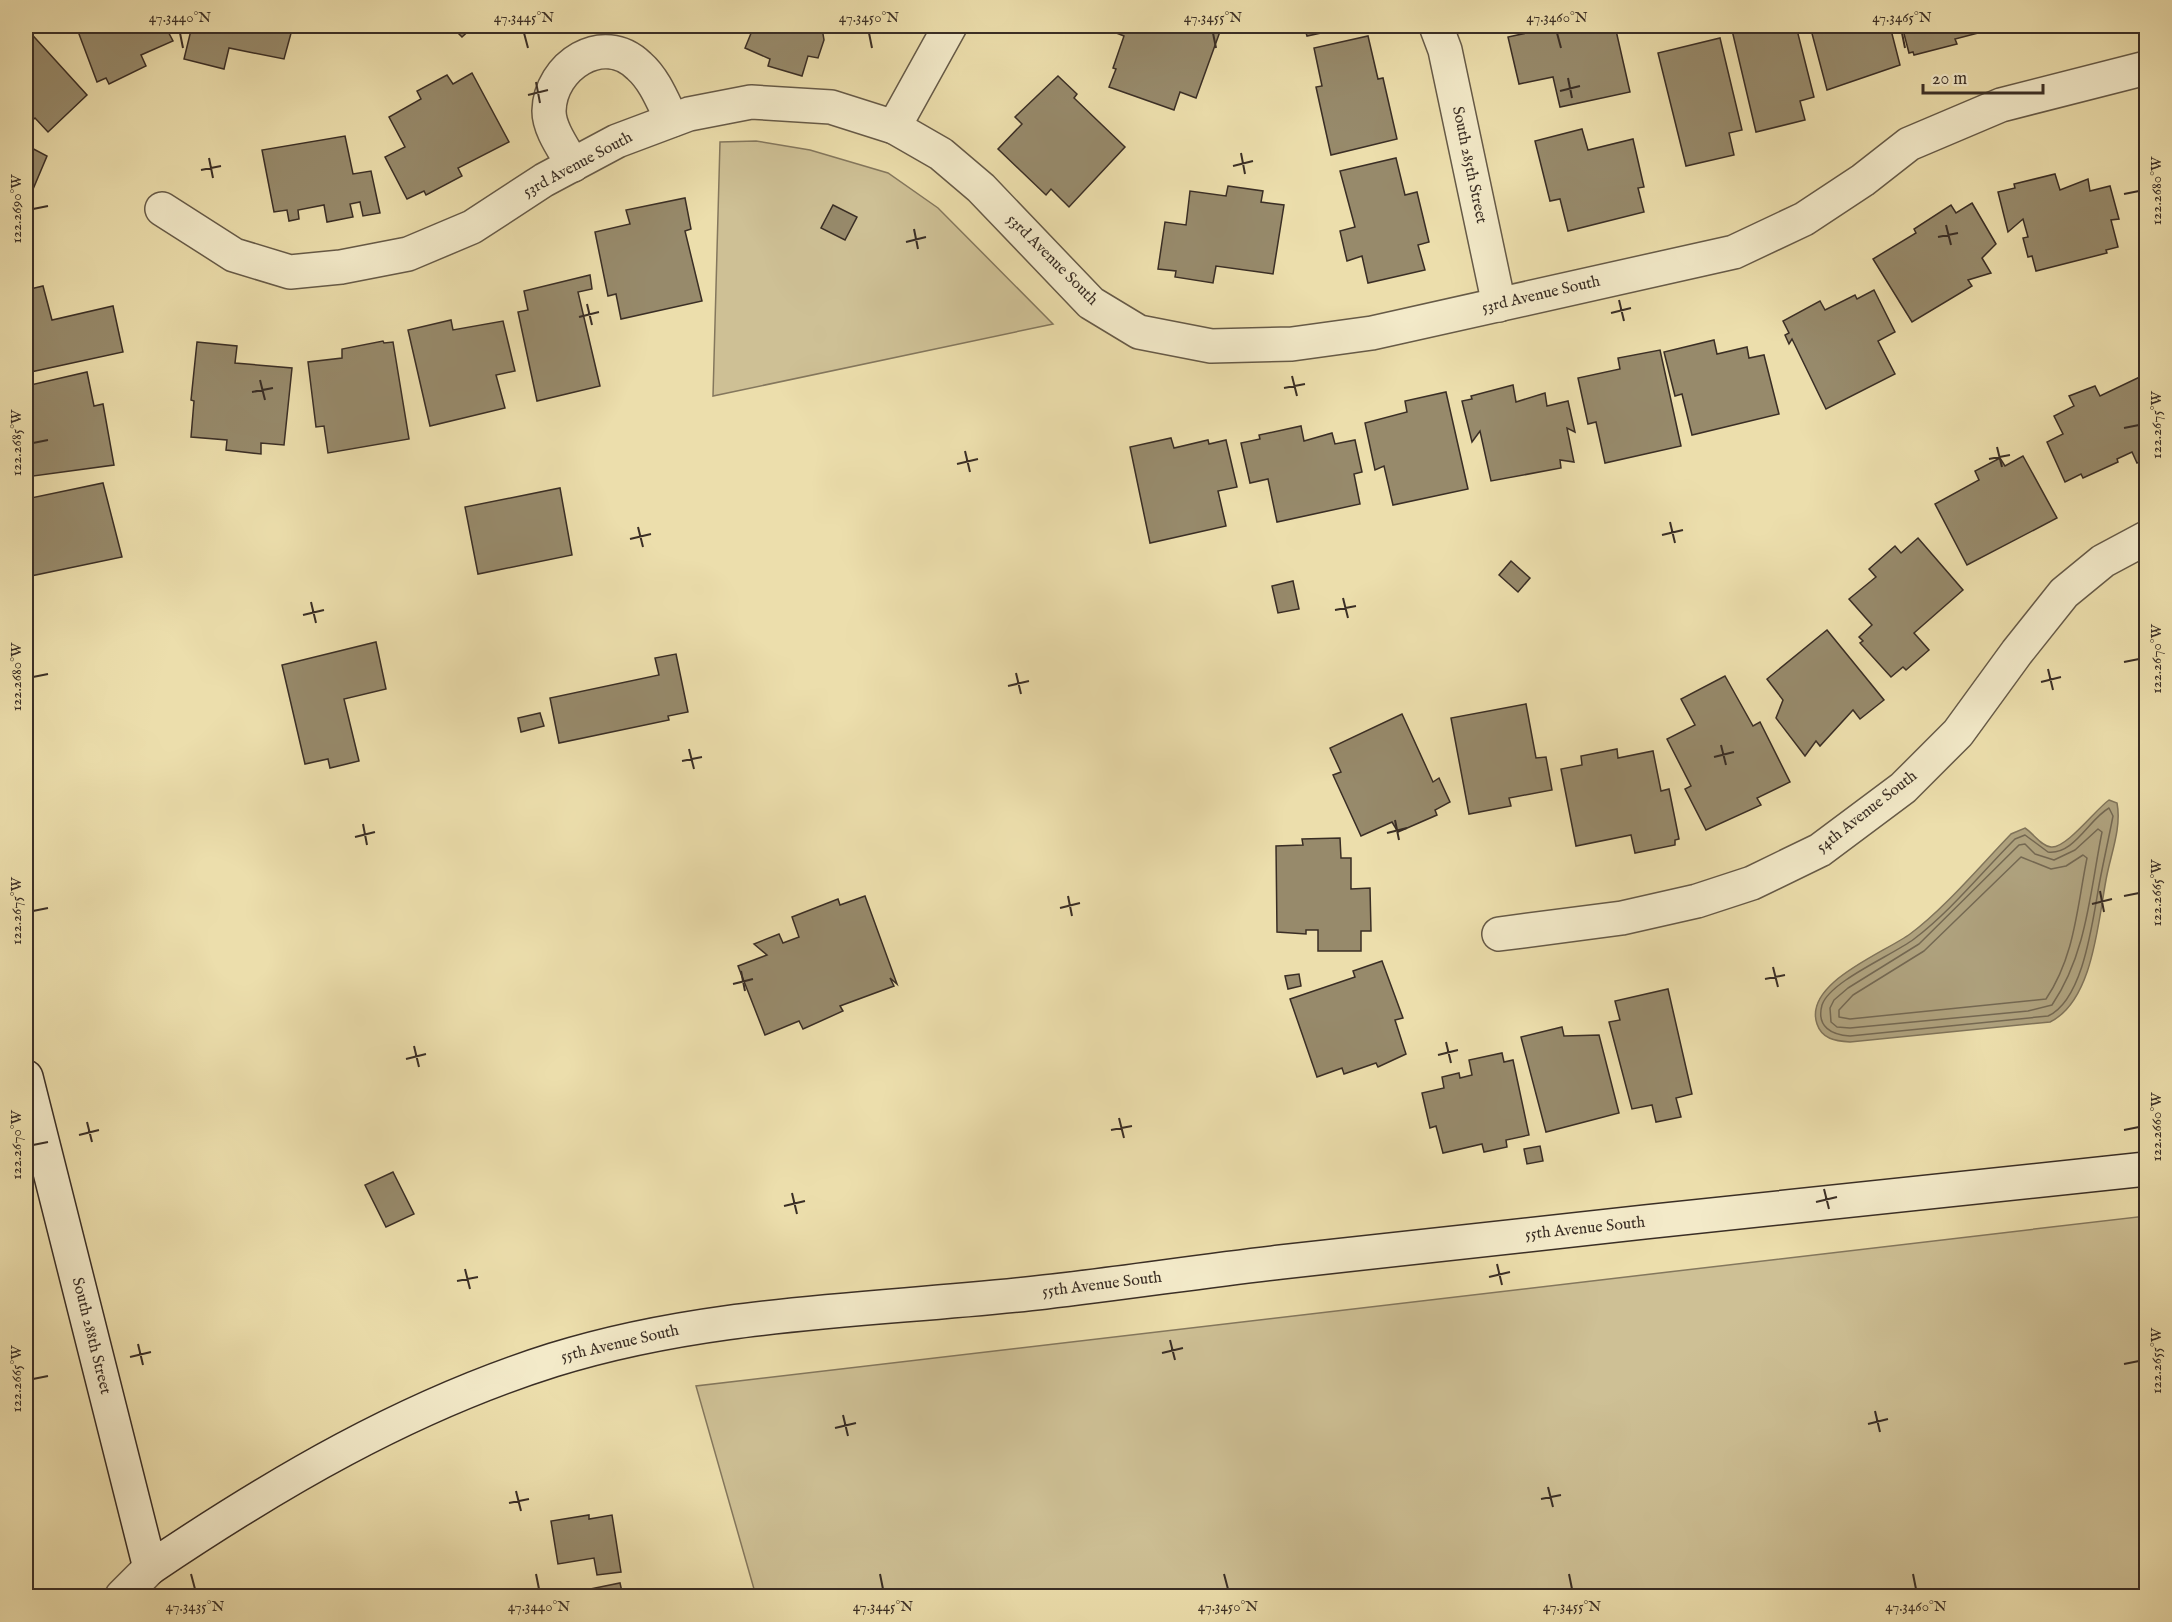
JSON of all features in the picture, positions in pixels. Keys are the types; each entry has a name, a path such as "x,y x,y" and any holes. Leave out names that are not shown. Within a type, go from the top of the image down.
{"street":[{"path":"894,127 950,26"},
{"name":"South 285th Street","path":"1436,26 1445,50 1499,305"},
{"path":"573,165 556,134 549,114 551,92 561,73 577,59 598,52 619,54 638,64 652,81 672,120"},
{"name":"53rd Avenue South","path":"162,209 234,255 290,272 341,267 408,254 472,227 544,180 617,141 689,114 751,102 831,107 894,127 941,154 973,181 1091,303 1139,332 1211,346 1292,344 1372,333 1734,252 1804,219 1863,180 1909,144 2001,105 2146,68"},
{"name":"54th Avenue South","path":"1499,934 1622,918 1697,901 1752,883 1820,850 1903,788 1958,733 2017,652 2064,593 2103,561 2146,538"},
{"name":"South 288th Street","path":"26,1077 153,1582"},
{"name":"55th Avenue South","path":"122,1596 153,1582 237,1509 346,1446 510,1375 554,1360 655,1334 763,1317 1040,1292 1289,1261 2146,1169"}],"shaded area":[{"path":"756,141 810,150 888,173 938,208 1053,324 713,396 720,142"},
{"path":"2146,1216 2146,1596 756,1596 696,1386"}],"water":[{"path":"2109,800 2117,803 2118,822 2096,938 2085,979 2076,997 2064,1012 2050,1022 1850,1042 1834,1040 1822,1033 1817,1024 1816,1009 1822,995 1833,983 1848,971 1898,942 1923,924 1949,900 2011,834 2025,828 2044,844 2051,847 2057,846 2073,835"}],"building":[{"path":"76,26 165,26 173,41 141,55 146,66 109,84 106,78 97,82"},
{"path":"192,26 293,26 284,59 229,48 224,69 184,59"},
{"path":"451,26 474,26 462,37"},
{"path":"754,26 834,26 835,32 822,28 824,40 818,58 808,56 802,76 768,66 770,59 745,48"},
{"path":"1117,26 1222,26 1196,98 1180,92 1174,110 1109,87 1124,36 1114,32"},
{"path":"1304,26 1353,26 1307,36"},
{"path":"1559,26 1615,26 1630,92 1560,107 1553,77 1519,84 1508,37"},
{"path":"1731,26 1796,26 1814,97 1800,101 1805,120 1756,132"},
{"path":"1810,26 1890,26 1900,65 1827,90"},
{"path":"1902,26 1985,26 1986,31 1955,39 1957,44 1914,55 1913,52 1909,53"},
{"path":"26,28 87,95 48,132 35,118 27,125 26,122"},
{"path":"1368,36 1378,79 1383,78 1397,139 1331,155 1316,87 1322,86 1314,48"},
{"path":"1720,38 1742,130 1729,133 1734,155 1686,166 1658,53"},
{"path":"472,73 509,142 458,168 462,176 426,195 424,191 407,199 385,157 405,147 389,117 421,99 417,91 447,75 453,84"},
{"path":"1058,76 1077,94 1074,98 1125,147 1069,207 1051,189 1046,195 998,149 1022,124 1015,117"},
{"path":"1582,129 1588,150 1633,139 1644,187 1638,188 1644,212 1568,231 1560,199 1550,201 1535,141"},
{"path":"345,136 353,174 371,171 380,213 363,216 360,202 350,204 353,217 327,222 324,205 298,210 299,219 289,221 287,210 274,212 262,150"},
{"path":"26,145 47,156 31,194 26,189"},
{"path":"1396,158 1405,195 1417,192 1429,242 1418,245 1425,270 1368,283 1362,256 1347,261 1340,231 1355,227 1340,171"},
{"path":"2055,174 2060,190 2088,179 2090,191 2110,186 2119,219 2111,220 2118,247 2106,250 2107,253 2036,271 2032,256 2028,257 2023,238 2028,237 2023,219 2008,232 1998,192 2015,188 2014,184"},
{"path":"1228,186 1263,191 1261,202 1284,205 1273,274 1216,266 1213,283 1175,277 1176,271 1158,269 1165,222 1186,225 1190,191 1226,196"},
{"path":"685,198 691,229 685,231 702,301 621,319 616,294 608,296 595,232 630,224 626,210"},
{"path":"1972,203 1996,244 1982,258 1991,273 1968,280 1972,286 1912,322 1873,259 1916,233 1914,229 1951,205 1956,213"},
{"path":"833,205 857,217 845,240 821,228"},
{"path":"590,275 592,289 578,292 600,386 537,401 518,312 528,310 524,291"},
{"path":"43,286 52,320 113,306 123,352 26,373 26,290"},
{"path":"1874,290 1895,332 1878,341 1895,374 1826,409 1792,339 1789,344 1785,335 1789,333 1783,321 1820,301 1825,310 1855,295 1857,299"},
{"path":"451,320 453,330 503,321 515,371 496,375 505,408 430,426 408,330"},
{"path":"1714,340 1717,354 1747,347 1749,358 1764,355 1779,414 1692,435 1682,394 1675,396 1664,352"},
{"path":"383,341 384,343 393,342 409,439 328,453 324,426 316,427 308,362 342,358 342,349"},
{"path":"197,342 237,346 235,363 292,368 284,445 261,443 261,454 226,450 227,440 191,437 194,401 191,400"},
{"path":"1660,350 1681,446 1605,463 1596,422 1588,424 1578,378 1620,369 1618,358"},
{"path":"87,372 94,406 103,404 114,465 26,477 26,386"},
{"path":"2146,374 2146,459 2137,463 2132,452 2117,459 2118,462 2083,478 2081,474 2065,482 2047,442 2063,434 2054,416 2074,406 2069,396 2095,386 2100,396"},
{"path":"1513,385 1516,402 1545,393 1547,406 1568,401 1575,432 1567,428 1574,462 1560,460 1561,468 1491,481 1480,431 1472,442 1462,401 1472,399 1471,396"},
{"path":"1446,392 1468,489 1393,505 1384,466 1375,470 1365,423 1407,412 1405,401"},
{"path":"1301,426 1304,441 1332,433 1335,444 1355,440 1362,472 1354,474 1360,504 1277,522 1268,479 1250,483 1241,443 1260,439 1259,435"},
{"path":"1171,438 1174,448 1208,440 1209,444 1226,440 1237,487 1218,491 1226,526 1150,543 1130,447"},
{"path":"2023,456 2057,518 1967,565 1935,504 1979,480 1975,471 2000,458 2005,466"},
{"path":"103,483 122,557 26,577 26,499"},
{"path":"560,488 572,555 478,574 465,507"},
{"path":"1918,538 1963,590 1914,633 1929,650 1906,670 1903,667 1891,677 1860,643 1863,641 1859,637 1872,625 1849,599 1876,577 1869,569 1895,546 1901,553"},
{"path":"1511,561 1530,578 1518,592 1499,575"},
{"path":"1293,581 1299,609 1278,613 1272,586"},
{"path":"1827,630 1884,700 1860,719 1853,710 1820,746 1816,741 1805,756 1776,718 1783,700 1767,679"},
{"path":"376,642 386,689 344,699 359,761 330,768 328,759 305,764 282,665"},
{"path":"676,654 688,712 668,716 669,720 559,743 550,698 659,675 655,658"},
{"path":"1725,676 1753,726 1760,722 1790,782 1757,798 1761,805 1706,830 1685,789 1691,786 1667,739 1695,725 1681,699"},
{"path":"1526,704 1536,758 1546,757 1552,790 1509,798 1511,806 1469,814 1451,718"},
{"path":"540,713 544,726 521,732 518,718"},
{"path":"1402,714 1433,782 1439,778 1450,802 1435,810 1437,815 1398,832 1392,822 1361,836 1333,775 1341,772 1330,748"},
{"path":"1617,749 1618,758 1653,751 1661,791 1669,789 1679,839 1675,840 1675,845 1635,853 1631,835 1576,846 1561,769 1582,765 1581,756"},
{"path":"1340,838 1341,858 1351,858 1351,889 1370,888 1371,931 1361,931 1361,951 1318,951 1318,930 1306,930 1306,934 1277,932 1276,846 1303,845 1302,839"},
{"path":"865,896 897,984 890,978 894,986 840,1006 843,1011 803,1029 799,1021 765,1035 738,966 767,955 754,944 779,934 783,943 799,937 792,917 838,899 840,905"},
{"path":"1382,961 1403,1018 1395,1020 1406,1054 1378,1067 1376,1063 1344,1074 1342,1068 1317,1077 1290,999 1355,977 1353,971"},
{"path":"1299,974 1301,986 1288,989 1285,976"},
{"path":"1668,989 1692,1094 1676,1098 1681,1117 1656,1122 1652,1105 1632,1109 1609,1022 1620,1020 1615,1001"},
{"path":"1562,1027 1564,1036 1599,1035 1619,1113 1546,1132 1521,1037"},
{"path":"1502,1053 1504,1062 1513,1060 1529,1135 1506,1140 1507,1147 1484,1152 1482,1144 1443,1153 1436,1126 1430,1128 1422,1093 1444,1088 1442,1077 1459,1073 1460,1078 1472,1075 1469,1060"},
{"path":"1540,1146 1543,1161 1527,1164 1524,1149"},
{"path":"393,1172 414,1214 386,1227 365,1185"},
{"path":"589,1515 589,1519 612,1515 621,1572 597,1575 594,1558 558,1564 551,1521"},
{"path":"620,1583 623,1596 586,1596 585,1590"},
{"path":"566,1591 567,1596 537,1596"}]}
